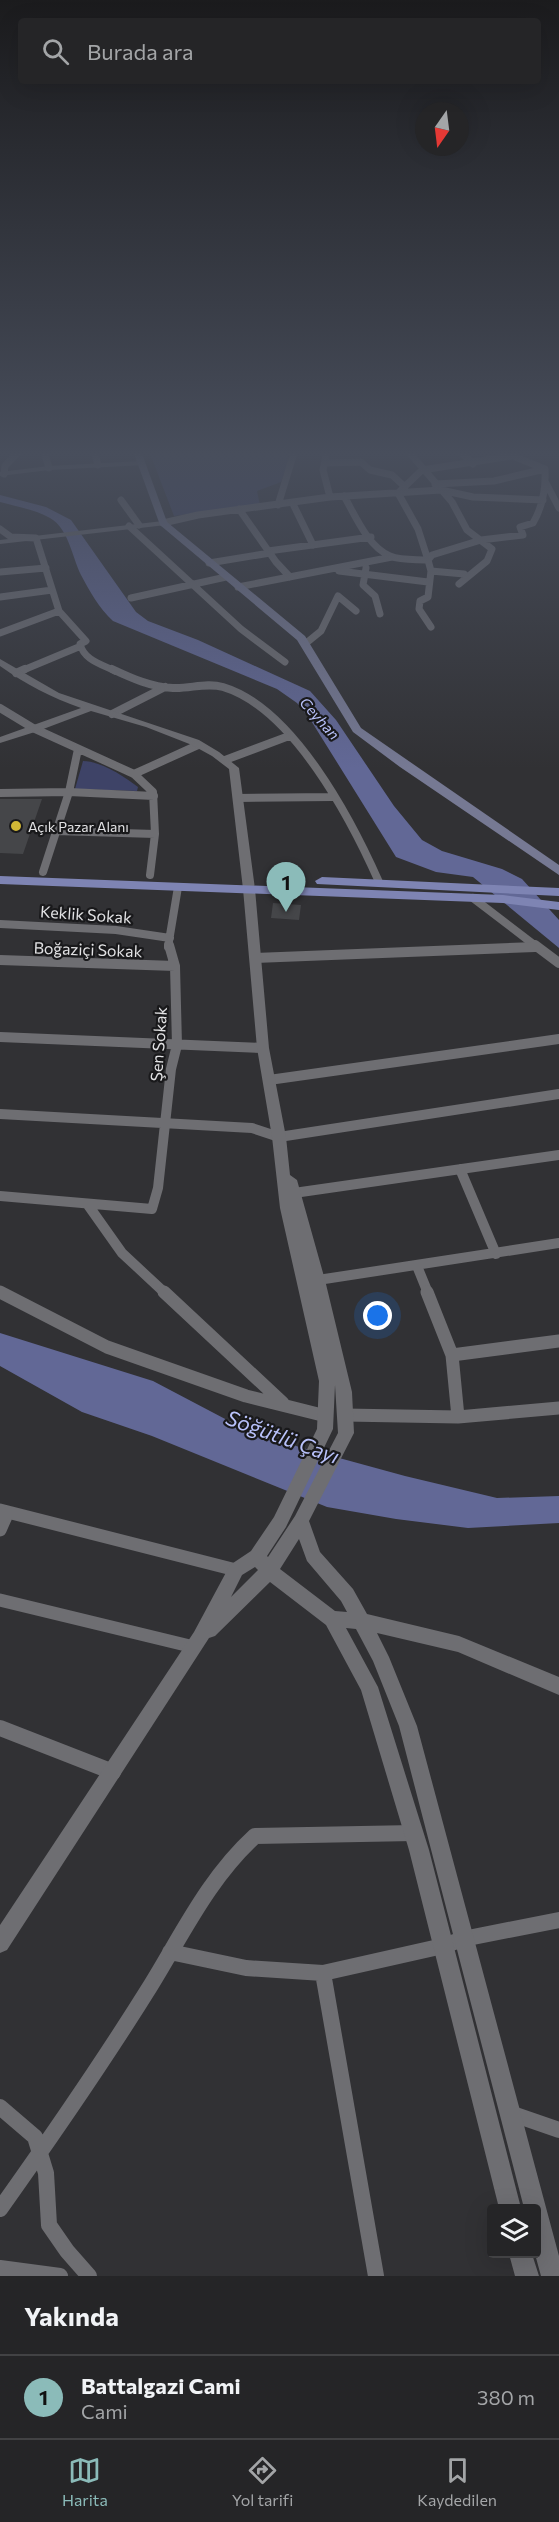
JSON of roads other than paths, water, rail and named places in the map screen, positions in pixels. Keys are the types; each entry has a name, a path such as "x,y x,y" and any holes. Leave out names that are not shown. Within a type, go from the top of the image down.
{"main road":[{"path":"202,557 305,644 357,730 559,871"},
{"path":"0,870 150,875 247,884 503,899 554,905"},
{"path":"0,880 177,887 379,882 559,892"}],"street":[{"path":"16,673 81,646 86,640 59,611 42,557"},
{"path":"162,557 240,629 285,662"},
{"path":"209,563 241,557"},
{"path":"273,557 290,577"},
{"path":"238,586 391,557"},
{"path":"395,557 428,560"},
{"path":"431,571 464,574 486,564 491,557"},
{"path":"428,560 431,571 428,597 420,601 418,609 431,627"},
{"path":"368,562 363,585 375,596 380,614"},
{"path":"0,572 46,568"},
{"path":"331,570 428,582"},
{"path":"459,584 464,574"},
{"path":"131,598 226,577"},
{"path":"0,597 52,590"},
{"path":"305,644 321,631 338,596 356,611"},
{"path":"0,633 59,611"},
{"path":"81,646 82,653 91,660 165,687 185,688 208,684 223,687 265,710 289,736 332,797 366,851 379,882"},
{"path":"0,662 57,695 198,745 225,760 234,768 268,1080 279,1137 318,1280 344,1392 346,1433 301,1521 197,1643"},
{"path":"112,714 165,687"},
{"path":"0,740 19,736 33,728 92,707"},
{"path":"0,708 33,728 135,774 153,792 155,834 150,875"},
{"path":"225,760 289,736"},
{"path":"135,774 198,745"},
{"path":"43,872 69,792 78,749"},
{"path":"0,793 69,792 154,796"},
{"path":"237,798 332,797"},
{"path":"56,831 155,834"},
{"name":"Şen Sokak","path":"88,1205 152,1209 166,1124 171,1070 177,1045 175,966 168,949 177,887"},
{"path":"473,898 559,963"},
{"name":"Keklik Sokak","path":"0,924 116,930 170,938"},
{"path":"255,958 535,947"},
{"name":"Boğaziçi Sokak","path":"0,960 175,966"},
{"path":"0,1037 263,1048"},
{"path":"268,1080 559,1039"},
{"path":"0,1114 252,1128 279,1137 559,1094"},
{"path":"263,1563 326,1422 327,1381 287,1208 279,1137"},
{"path":"294,1193 559,1155"},
{"path":"460,1169 496,1254"},
{"path":"0,1196 88,1205 122,1252 285,1406"},
{"path":"318,1280 559,1243"},
{"path":"417,1266 452,1355 458,1417"},
{"path":"0,1292 107,1347 246,1396 285,1406 326,1422"},
{"path":"452,1355 559,1341"},
{"path":"345,1415 458,1417 559,1408"},
{"path":"0,1530 4,1511 236,1570 263,1563"},
{"path":"301,1521 313,1556 347,1595 380,1657 408,1726 534,2204"},
{"path":"263,1563 332,1619 369,1687 414,1833 509,2204"},
{"path":"0,1944 197,1643 236,1570"},
{"path":"0,1600 197,1643"},
{"path":"332,1619 361,1621 459,1644 559,1686"},
{"path":"0,1728 112,1772"},
{"path":"0,2209 171,1952 210,1885 240,1848 255,1836 414,1833"},
{"path":"171,1952 246,1968 323,1973 443,1946 464,1939 559,1920"},
{"path":"323,1973 376,2276"},
{"path":"0,2107 35,2137 46,2173 49,2225 67,2251 89,2276"},
{"path":"509,2113 559,2130"},
{"path":"541,2230 553,2276"},
{"path":"522,2258 527,2276"},
{"path":"0,2268 60,2276"}],"water":[{"name":"Ceyhan","path":"74,557 97,557 136,612 148,621 198,640 310,691 336,720 394,806 422,840 442,851 502,869 522,879 559,920 559,948 473,877 436,872 396,857 310,719 297,703 277,689 113,621 99,605"},
{"path":"0,1333 153,1381 229,1421 299,1447 497,1498 559,1496 559,1523 468,1528 327,1507 152,1436 82,1412 0,1366"}],"place":[{"name":"Açık Pazar Alanı","path":"16,826"},
{"name":"Battalgazi Cami","path":"286,912"}],"water label":[{"name":"Söğütlü Çayı","path":"283,1436"}]}
